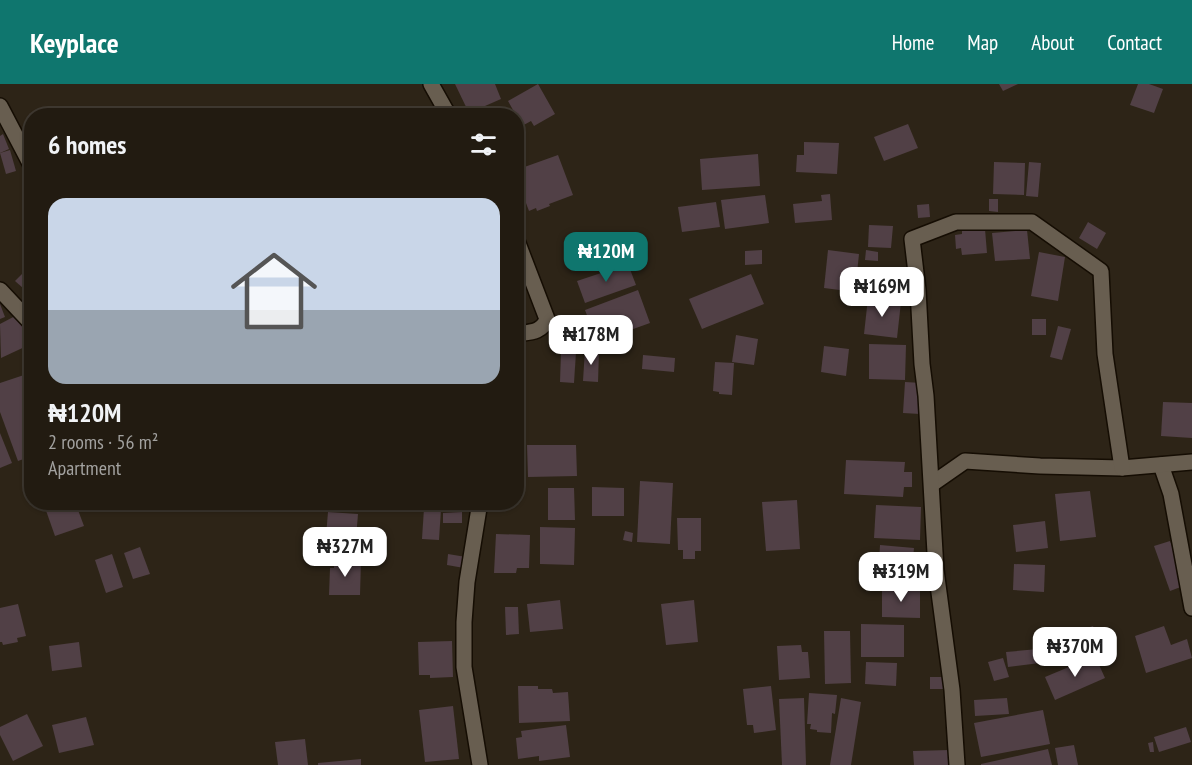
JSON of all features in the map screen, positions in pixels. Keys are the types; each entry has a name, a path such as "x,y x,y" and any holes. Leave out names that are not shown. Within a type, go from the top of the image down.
{"street":[{"path":"431,84 444,108"},
{"path":"0,106 24,151"},
{"path":"957,765 952,690 936,570 932,483 918,290 912,239 956,222 1032,222 1101,271 1105,354 1122,468"},
{"path":"524,259 547,320 544,327 538,331 524,333"},
{"path":"0,290 24,316"},
{"path":"932,483 965,461 1122,468 1192,462"},
{"path":"1161,465 1171,494 1192,608"},
{"path":"479,510 466,582 464,622 465,667 480,765"}],"building":[{"path":"455,84 495,84 501,99 480,108 467,108"},
{"path":"538,84 555,114 534,126 531,121 524,125 524,108 512,108 508,101"},
{"path":"999,84 1018,84 1003,91"},
{"path":"1138,84 1149,84 1163,89 1154,113 1130,105"},
{"path":"908,124 918,148 884,161 874,137"},
{"path":"3,134 9,149 0,153 0,136"},
{"path":"804,142 839,143 837,174 796,172 797,155 804,155"},
{"path":"10,150 16,171 6,174 0,153"},
{"path":"758,154 760,186 702,190 700,159"},
{"path":"558,155 573,195 537,211 536,208 529,211 526,203 524,204 524,167"},
{"path":"994,162 1025,163 1024,195 993,194"},
{"path":"1029,162 1041,163 1038,197 1026,196"},
{"path":"830,194 832,220 795,223 793,204 822,201 821,195"},
{"path":"765,195 769,223 725,229 721,200"},
{"path":"989,199 998,199 998,212 989,211"},
{"path":"716,202 720,227 682,232 678,207"},
{"path":"929,204 930,217 918,218 917,205"},
{"path":"1088,222 1106,233 1097,249 1079,238"},
{"path":"869,225 893,226 891,248 868,247"},
{"path":"985,229 987,253 962,255 961,248 956,249 955,235 962,234 962,231"},
{"path":"1027,230 1030,259 995,261 992,233"},
{"path":"762,250 762,264 745,265 745,251"},
{"path":"828,250 859,254 855,292 824,288"},
{"path":"866,250 878,252 878,261 865,260"},
{"path":"1039,252 1065,257 1058,301 1031,296"},
{"path":"628,264 636,285 585,303 577,281"},
{"path":"24,272 24,289 15,281"},
{"path":"751,274 764,304 702,329 689,299"},
{"path":"638,290 650,323 597,342 591,327 585,329 582,320 588,318 585,310"},
{"path":"868,298 901,302 897,338 864,334"},
{"path":"0,304 5,317 0,319"},
{"path":"17,315 24,330 24,347 1,358 0,324"},
{"path":"1032,319 1046,319 1046,335 1032,335"},
{"path":"1058,326 1071,329 1062,360 1050,357"},
{"path":"563,329 580,330 580,342 563,341"},
{"path":"736,335 758,339 754,365 732,362"},
{"path":"869,344 906,345 905,380 869,379"},
{"path":"824,346 849,349 846,376 821,372"},
{"path":"585,349 599,350 598,382 583,381"},
{"path":"561,352 576,352 574,383 560,382"},
{"path":"643,355 675,358 674,372 642,369"},
{"path":"715,362 734,363 732,395 713,391"},
{"path":"24,375 24,459 18,461 0,412 0,383"},
{"path":"905,382 922,383 920,414 903,413"},
{"path":"1163,402 1192,403 1192,438 1161,436"},
{"path":"0,433 12,463 0,468"},
{"path":"527,445 576,445 577,476 528,477"},
{"path":"846,460 905,462 904,472 912,472 912,487 904,487 903,497 844,494"},
{"path":"640,481 673,483 670,544 637,542"},
{"path":"592,487 624,488 624,516 592,516"},
{"path":"548,488 574,488 575,520 548,520"},
{"path":"1090,491 1096,537 1060,541 1055,494"},
{"path":"797,500 800,549 766,551 762,502"},
{"path":"876,505 921,507 920,540 874,538"},
{"path":"46,510 78,510 84,526 55,536"},
{"path":"424,510 441,510 439,540 422,539"},
{"path":"328,512 358,514 355,551 325,548"},
{"path":"462,512 462,523 443,523 443,513"},
{"path":"677,518 701,518 701,551 695,551 695,559 683,559 683,550 678,550"},
{"path":"1045,521 1048,548 1016,552 1013,525"},
{"path":"540,527 575,528 574,565 540,564"},
{"path":"625,531 633,533 632,542 623,540"},
{"path":"496,534 530,535 529,568 517,568 516,573 494,573"},
{"path":"1170,541 1186,585 1170,591 1154,546"},
{"path":"880,545 914,548 911,579 878,577"},
{"path":"140,547 150,574 133,579 124,553"},
{"path":"112,554 123,587 106,593 95,560"},
{"path":"448,554 466,557 464,568 447,565"},
{"path":"334,560 361,561 360,595 329,595 330,568 334,568"},
{"path":"1014,564 1045,565 1044,592 1013,590"},
{"path":"882,588 920,589 920,618 882,617"},
{"path":"560,600 563,629 530,632 527,604"},
{"path":"694,600 698,642 666,645 661,604"},
{"path":"18,604 26,636 17,638 18,642 3,645 0,642 0,608"},
{"path":"505,607 518,607 519,634 506,635"},
{"path":"861,624 904,625 904,657 861,657"},
{"path":"1093,626 1100,645 1079,653 1072,633"},
{"path":"1164,626 1171,645 1187,639 1192,658 1146,673 1135,636"},
{"path":"824,631 850,631 851,683 825,684"},
{"path":"452,641 453,677 430,678 430,675 419,675 418,642"},
{"path":"79,642 82,667 52,671 49,646"},
{"path":"801,645 802,652 808,652 810,678 779,680 777,646"},
{"path":"1038,649 1040,663 1008,667 1006,652"},
{"path":"1095,656 1105,678 1055,700 1045,677"},
{"path":"1003,658 1009,677 994,681 988,662"},
{"path":"866,662 897,663 896,686 865,684"},
{"path":"930,677 943,677 943,689 930,689"},
{"path":"518,686 538,686 538,689 552,689 553,693 568,692 570,721 519,723"},
{"path":"771,686 776,730 754,733 753,725 747,725 743,689"},
{"path":"809,693 837,695 835,714 832,713 831,733 817,732 817,730 810,729 811,724 807,724"},
{"path":"804,698 806,765 782,765 779,699"},
{"path":"841,698 861,702 851,765 830,765"},
{"path":"1007,698 1009,714 975,716 974,700"},
{"path":"453,706 459,759 425,762 419,710"},
{"path":"1043,710 1050,744 981,757 974,723"},
{"path":"27,714 43,746 13,761 0,735 0,727"},
{"path":"86,717 94,745 59,753 52,725"},
{"path":"566,725 570,757 539,761 539,756 518,759 516,738 522,737 521,731"},
{"path":"1186,727 1191,742 1159,752 1154,737"},
{"path":"305,739 308,765 278,765 275,742"},
{"path":"1153,742 1154,752 1150,752 1148,743"},
{"path":"1074,745 1078,765 1058,765 1055,748"},
{"path":"1048,749 1052,765 981,765 981,764"},
{"path":"950,750 950,765 914,765 913,751"},
{"path":"361,759 361,765 318,765 318,763"}]}
